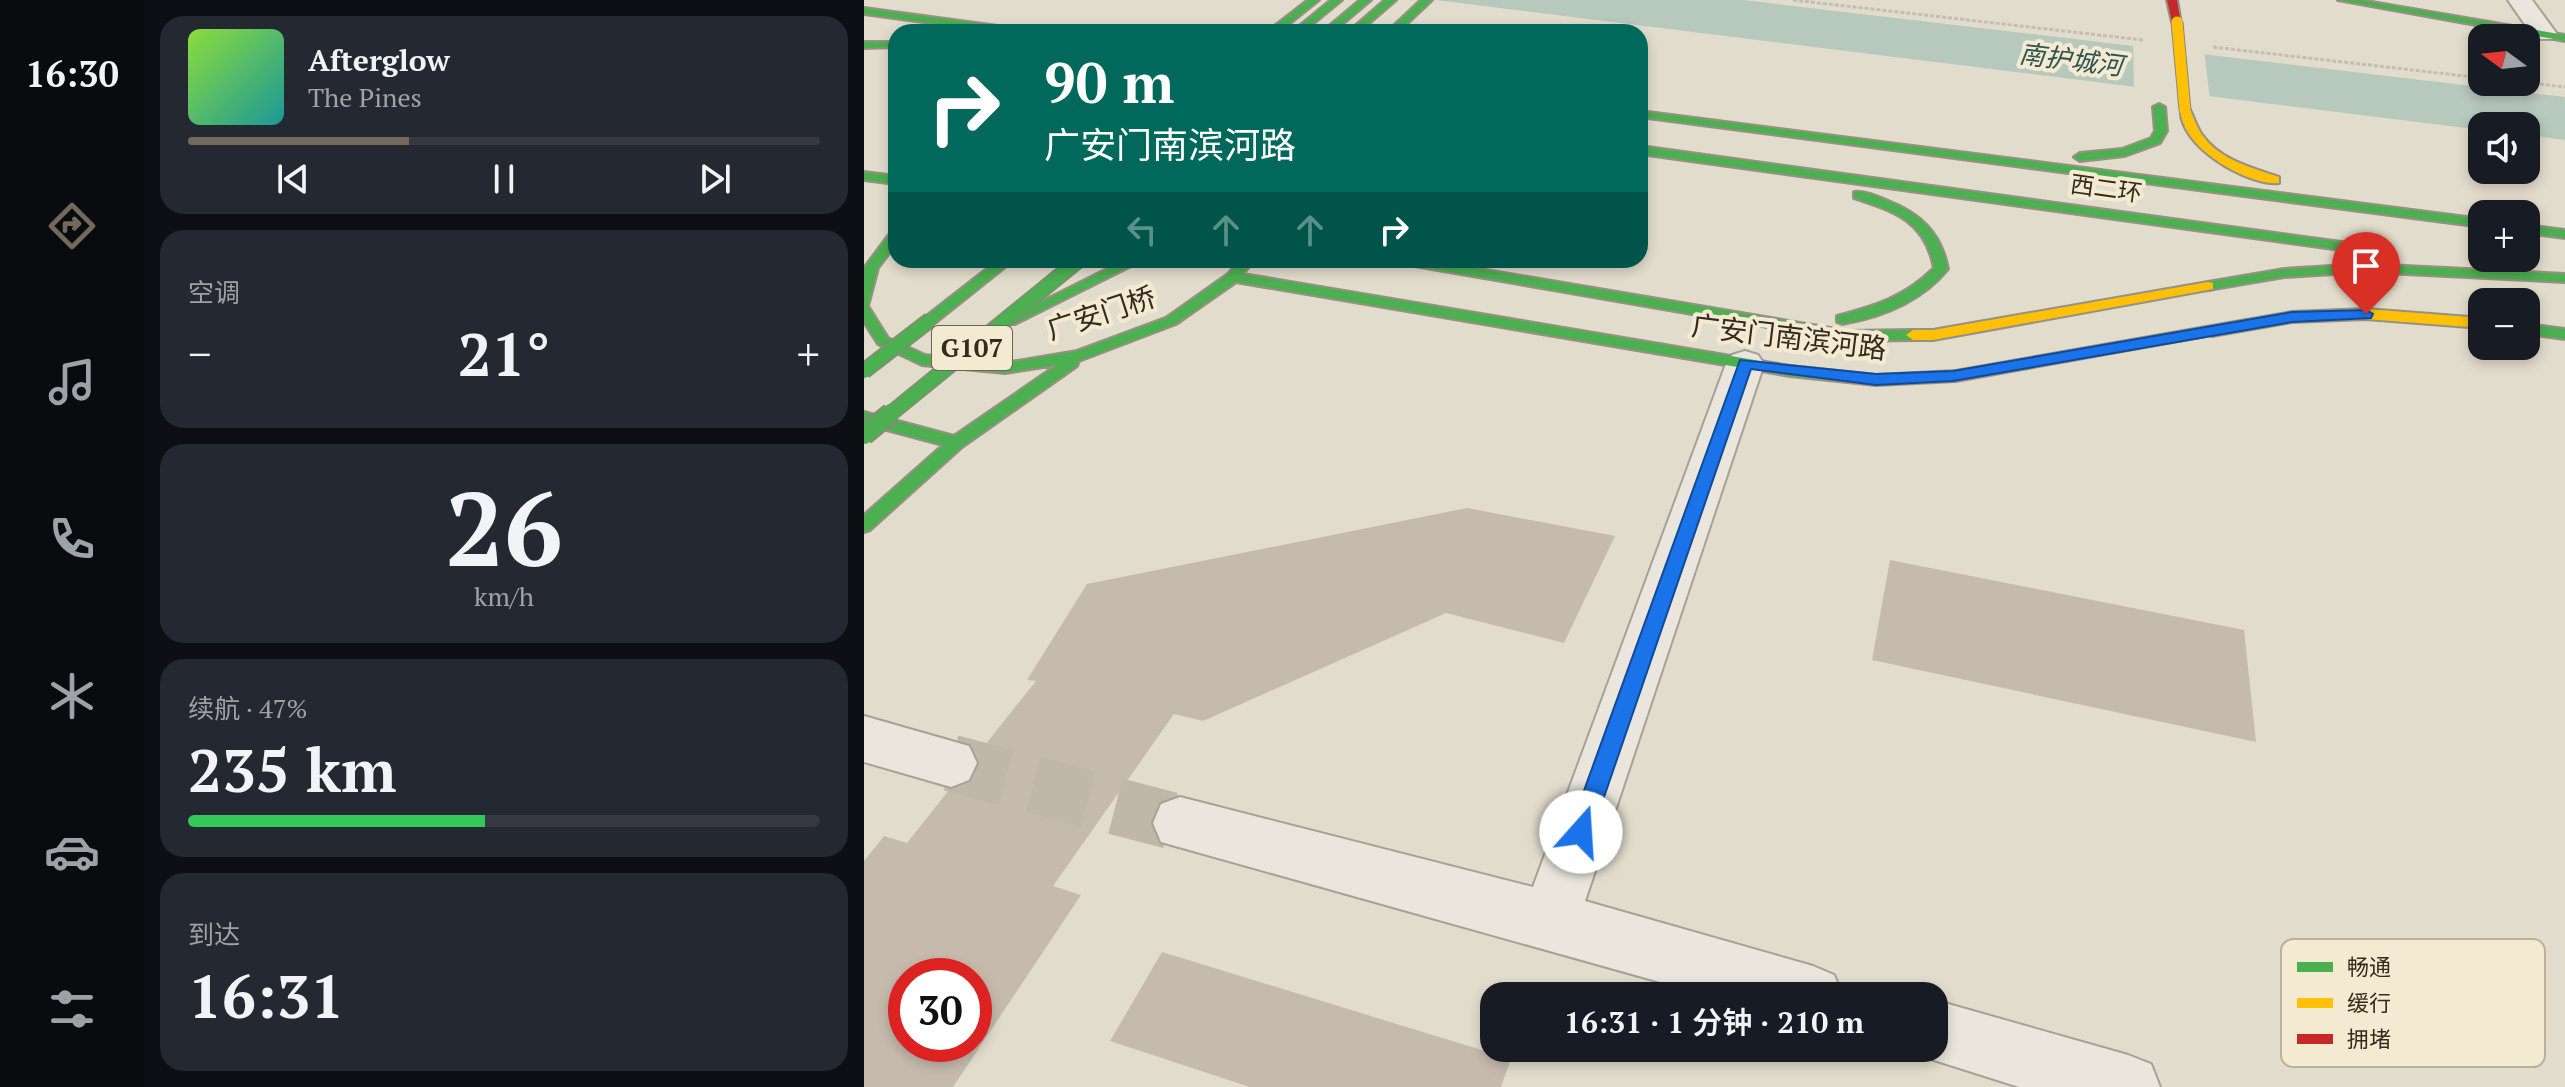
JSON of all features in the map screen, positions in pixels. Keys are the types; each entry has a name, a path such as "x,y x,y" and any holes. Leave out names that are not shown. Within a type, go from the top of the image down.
{"main road":[{"path":"1282,24 1314,0"},
{"path":"1307,24 1337,0"},
{"path":"1337,24 1366,0"},
{"path":"1362,24 1391,0"},
{"path":"1401,24 1427,0"},
{"path":"2172,0 2188,129 2196,144 2216,156 2278,181 2365,207"},
{"path":"2343,0 2553,32"},
{"path":"2394,0 2553,32"},
{"path":"864,11 961,24"},
{"path":"864,43 888,45"},
{"path":"2004,162 2114,154 2144,147 2158,139 2161,131 2159,100"},
{"name":"西二环","path":"1648,115 2468,221"},
{"name":"西二环","path":"1648,151 2565,277"},
{"path":"1780,169 1880,202 1916,221 1937,243 1941,269 1920,293 1894,309 1800,325"},
{"path":"864,176 888,179"},
{"path":"2540,231 2565,234"},
{"path":"864,303 871,268 888,236"},
{"path":"930,320 968,268"},
{"name":"G107","path":"864,371 997,268"},
{"name":"广安门桥","path":"864,435 1069,268"},
{"path":"997,327 1119,268"},
{"name":"广安门桥","path":"864,310 883,341 922,360 1005,368 1080,356 1171,321 1233,277 1240,268"},
{"path":"1452,268 1800,325 1848,336 1933,335 2284,273 2365,268 2565,277"},
{"name":"广安门南滨河路","path":"1233,277 1745,364 1876,380 1953,376 2292,317 2366,314 2468,322"},
{"path":"2540,331 2565,334"},
{"path":"864,525 956,443 1080,356"},
{"path":"864,418 956,443"}],"street":[{"path":"2520,0 2553,32"},
{"path":"1550,920 1745,364"},
{"path":"864,739 951,763"},
{"path":"1180,823 1550,920 1765,982"},
{"path":"1948,1035 2128,1087"}],"path":[{"path":"1793,0 2155,41"},
{"path":"2201,46 2468,76"},
{"path":"2540,84 2565,87"}],"water":[{"name":"南护城河","path":"1436,0 1743,0 2468,86 2468,96 2540,94 2565,97 2565,140 2540,137 2540,112 2468,112 2468,128"}],"pier":[{"path":"2133,42 2204,50 2210,100 2134,91"}],"building":[{"path":"1467,508 1615,536 1564,643 1446,613 1203,721 1174,714 1053,886 1081,895 992,1028 992,958 888,958 888,1062 970,1062 953,1087 864,1087 864,861 884,836 907,843 949,790 972,781 980,764 977,755 1036,681 1027,680 1087,584"},
{"path":"1890,560 2244,630 2256,742 1872,660"},
{"path":"1162,952 1480,1049 1480,1062 1510,1062 1501,1087 1250,1087 1110,1041"}],"tunnel":[{"path":"951,763 1180,823"}],"traffic: fast":[{"path":"1282,24 1314,0"},
{"path":"1307,24 1337,0"},
{"path":"1337,24 1366,0"},
{"path":"1362,24 1391,0"},
{"path":"1401,24 1427,0"},
{"path":"2343,0 2565,38"},
{"path":"864,11 961,24"},
{"path":"864,45 888,45"},
{"path":"2080,157 2124,152 2156,140 2161,131 2159,107"},
{"path":"1648,115 2468,221"},
{"path":"1648,151 2363,249"},
{"path":"864,176 888,179"},
{"path":"1842,319 1884,309 1908,297 1941,269 1938,252 1924,228 1902,212 1859,195"},
{"path":"2540,231 2565,234"},
{"path":"864,303 871,268 888,246"},
{"path":"930,320 997,268"},
{"path":"864,435 1069,268"},
{"path":"1010,321 1119,268"},
{"path":"864,310 883,341 922,360 1005,368 1080,356 1171,321 1233,277 1240,268"},
{"path":"1450,268 1848,336 1913,335"},
{"path":"2208,286 2284,273 2365,268 2565,278"},
{"path":"1233,277 1790,371 1876,380 1956,376"},
{"path":"864,371 930,320"},
{"path":"2540,331 2565,334"},
{"path":"864,525 956,443 1072,362"},
{"path":"864,418 956,443"}],"traffic: slow":[{"path":"2177,22 2185,110"},
{"path":"2185,110 2198,139 2208,149 2231,164 2275,180"},
{"path":"1913,335 1933,335 2208,286"},
{"path":"2212,331 2292,317 2366,314 2468,322"}],"traffic: jam":[{"path":"2172,0 2177,22"},
{"path":"1956,376 2212,331"}],"route":[{"path":"1581,832 1745,364 1876,380 1953,376 2292,317 2366,314"}]}
